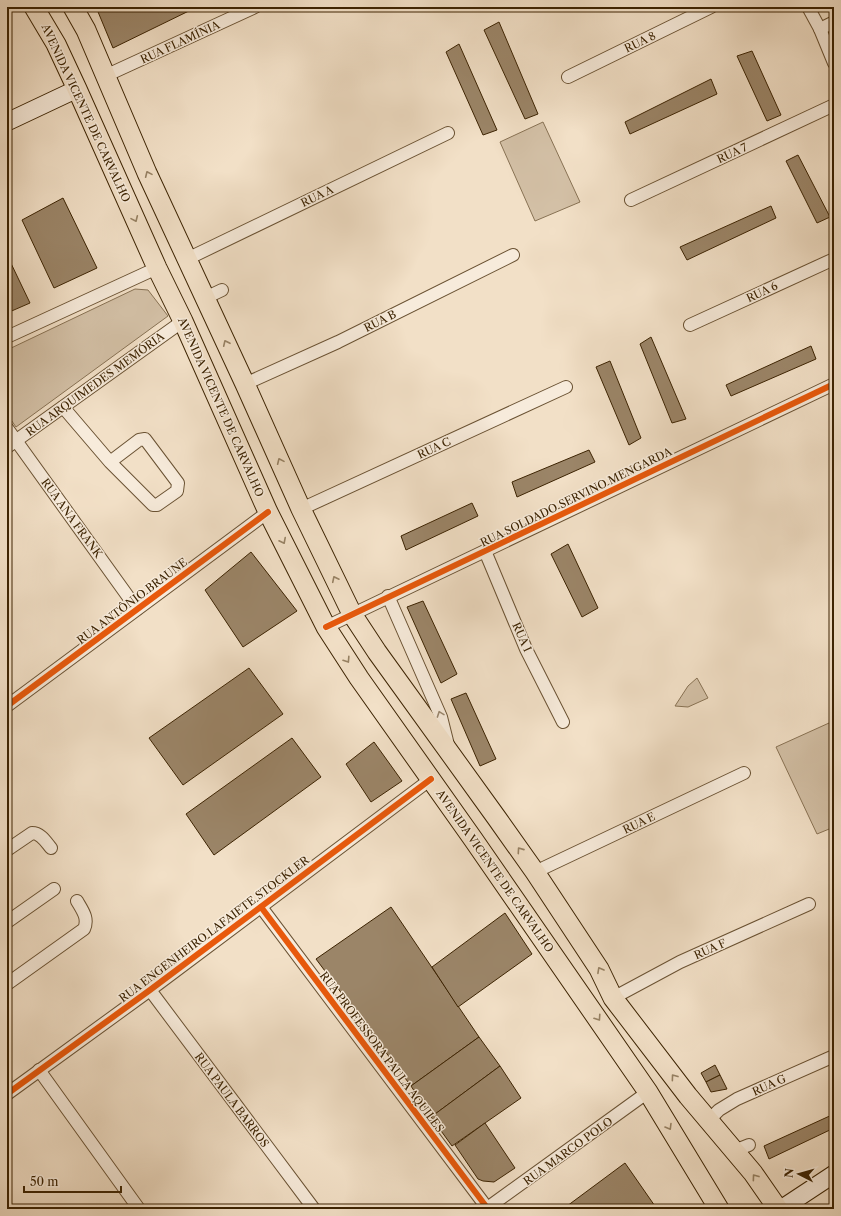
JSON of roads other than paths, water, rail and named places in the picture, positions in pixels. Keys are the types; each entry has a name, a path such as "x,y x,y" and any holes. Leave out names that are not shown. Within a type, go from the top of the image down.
{"main road":[{"name":"AVENIDA VICENTE DE CARVALHO","path":"34,7 56,44 157,268 183,321 268,512 326,627 359,678 431,779 648,1092 719,1209"},
{"path":"73,7 86,30 147,173 187,259 213,294 245,384 301,510 352,614 377,652 534,872 599,969 613,998 708,1121 741,1148 753,1173 780,1209"}],"street":[{"name":"RUA FLAMÍNIA","path":"105,76 255,7"},
{"name":"RUA 8","path":"568,77 711,7"},
{"path":"808,7 820,29 834,63"},
{"path":"820,29 834,22"},
{"path":"7,122 77,89"},
{"name":"RUA 7","path":"631,200 834,105"},
{"name":"RUA A","path":"187,259 448,134"},
{"name":"RUA B","path":"245,384 338,342 513,255"},
{"name":"RUA 6","path":"690,325 834,259"},
{"path":"7,337 157,268"},
{"name":"RUA ARQUIMEDES MEMÓRIA","path":"11,444 183,321"},
{"name":"RUA SOLDADO SERVINO MENGARDA","path":"326,627 388,596 834,384"},
{"name":"RUA C","path":"301,510 566,387"},
{"path":"63,407 110,462 153,506 157,506 177,491 178,483 145,439 139,440 110,462"},
{"name":"RUA ANA FRANK","path":"7,428 11,444 137,609"},
{"name":"RUA ANTÔNIO BRAUNE","path":"8,704 268,512"},
{"name":"RUA I","path":"485,551 526,649 563,722"},
{"path":"388,596 441,717 449,752"},
{"name":"RUA E","path":"534,872 744,773"},
{"name":"RUA ENGENHEIRO LAFAIETE STOCKLER","path":"7,1094 150,990 431,779"},
{"path":"7,850 32,833 40,835 51,848"},
{"path":"7,922 54,889"},
{"path":"7,984 84,929 86,925 86,918 77,901"},
{"name":"RUA F","path":"613,998 680,962 809,904"},
{"name":"RUA PROFESSORA PAULA AQUILES","path":"261,907 487,1209"},
{"name":"RUA PAULA BARROS","path":"150,990 314,1209"},
{"name":"RUA G","path":"708,1121 719,1110 736,1099 834,1056"},
{"path":"39,1070 139,1209"},
{"name":"RUA MARCO POLO","path":"487,1209 648,1092"},
{"path":"780,1209 834,1174"}]}
